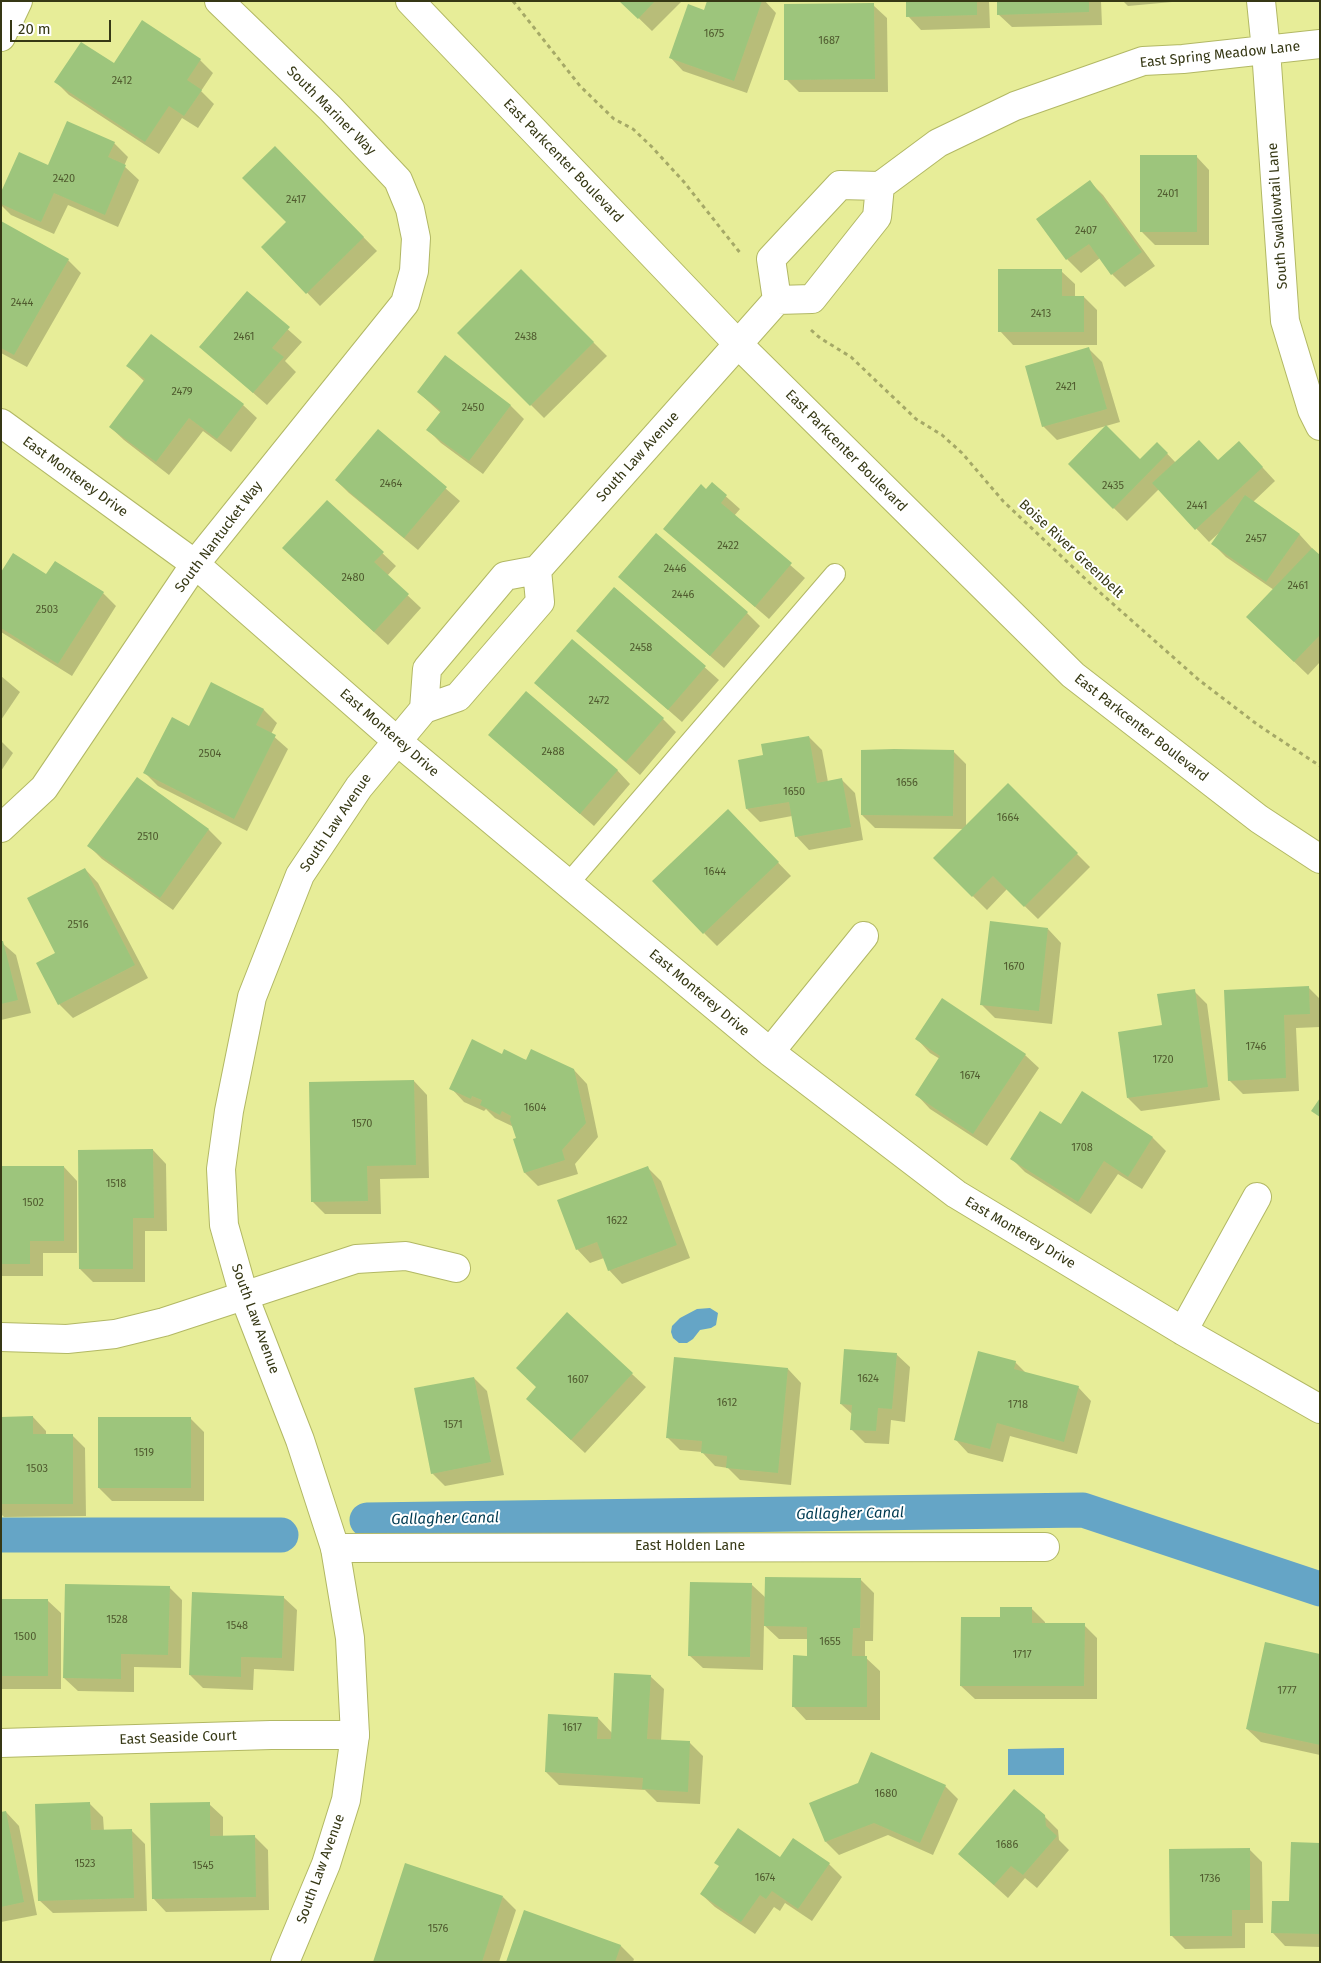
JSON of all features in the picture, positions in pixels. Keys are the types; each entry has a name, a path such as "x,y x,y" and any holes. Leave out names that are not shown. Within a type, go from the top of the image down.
{"street":[{"path":"1,36 18,1"},
{"name":"South Mariner Way","path":"219,1 330,108 398,180 410,209 416,238"},
{"name":"East Parkcenter Boulevard","path":"410,1 738,344 1073,675 1259,819 1320,859"},
{"name":"South Swallowtail Lane","path":"1261,1 1285,321 1312,410 1320,426"},
{"name":"East Spring Meadow Lane","path":"880,186 938,143 1015,106 1143,61 1320,44"},
{"path":"738,344 778,300 812,299 877,217 880,186 840,185 771,259 778,300"},
{"name":"South Nantucket Way","path":"1,828 44,788 195,564 405,303 414,271 416,238"},
{"name":"South Law Avenue","path":"285,1962 326,1864 346,1800 355,1735 350,1638 335,1548 300,1440 244,1296 224,1225 221,1169 252,997 300,875 359,786 424,709 458,697 540,602 537,570 738,344"},
{"name":"East Monterey Drive","path":"1,423 195,564 396,741 770,1052 956,1194 1183,1331 1320,1409"},
{"path":"424,709 427,669 505,576 537,570"},
{"path":"770,1052 864,936"},
{"path":"1183,1331 1256,1197"},
{"path":"1,1337 67,1339 115,1334 164,1322 356,1259 406,1256 456,1268"},
{"name":"East Holden Lane","path":"335,1548 1045,1547"},
{"name":"East Seaside Court","path":"1,1743 271,1735 355,1735"}],"lane":[{"path":"568,884 835,574"}],"path":[{"path":"513,1 580,86 614,118 632,129 651,146 684,182 735,247"},
{"name":"Boise River Greenbelt","path":"818,337 850,357 916,420 942,435 962,453 1003,501 1095,588 1200,680 1258,725 1320,766"}],"water":[{"path":"710,1308 718,1313 716,1325 700,1330 687,1343 679,1343 673,1338 672,1326 680,1318 697,1309"},
{"path":"1064,1748 1064,1775 1008,1775 1008,1749"}],"building":[{"path":"619,1 655,1 638,19"},
{"path":"707,1 762,1 734,81 669,58 688,4 704,10"},
{"path":"906,1 977,1 977,15 906,17"},
{"path":"997,1 1089,1 1089,12 997,15"},
{"path":"874,3 875,79 784,80 784,4"},
{"path":"142,20 201,59 187,80 202,90 184,116 169,106 145,142 54,82 81,42 114,63"},
{"path":"67,121 115,142 108,157 126,165 105,215 54,193 41,222 1,204 1,192 19,152 48,165"},
{"path":"275,146 364,237 306,294 261,247 286,222 242,178"},
{"path":"1140,155 1197,155 1197,232 1140,232"},
{"path":"1090,180 1142,252 1111,275 1089,244 1066,260 1036,219"},
{"path":"1,221 69,259 14,355 1,348"},
{"path":"521,269 594,342 530,406 457,333"},
{"path":"998,269 1062,269 1062,296 1084,296 1084,332 998,332"},
{"path":"247,291 290,327 272,348 284,357 253,393 199,347"},
{"path":"151,334 244,404 217,439 189,418 156,462 109,427 145,379 126,366"},
{"path":"1089,347 1107,409 1042,427 1025,366"},
{"path":"445,355 511,405 469,461 426,430 441,411 417,392"},
{"path":"1106,425 1140,459 1157,442 1168,453 1113,509 1068,464"},
{"path":"378,429 447,487 404,538 335,480"},
{"path":"1199,440 1218,460 1239,441 1263,467 1195,530 1152,483"},
{"path":"712,482 727,495 721,503 792,563 755,607 663,529 701,484 706,489"},
{"path":"1245,495 1300,534 1266,582 1211,544"},
{"path":"327,500 384,552 374,562 409,594 374,632 282,548"},
{"path":"656,533 748,612 710,656 618,577"},
{"path":"1312,548 1320,555 1320,635 1294,662 1246,617"},
{"path":"13,553 46,574 55,561 104,592 58,664 1,628 1,572"},
{"path":"614,587 706,666 668,710 576,631"},
{"path":"572,639 664,718 626,762 534,683"},
{"path":"211,682 264,709 256,725 276,735 234,819 143,773 172,717 189,726"},
{"path":"526,691 618,770 580,814 488,735"},
{"path":"809,736 817,783 842,778 851,827 795,837 789,802 746,809 738,760 763,755 761,744"},
{"path":"861,750 954,750 953,816 861,815"},
{"path":"137,777 209,829 160,898 87,846"},
{"path":"1008,783 1078,853 1024,907 993,876 972,897 933,858"},
{"path":"728,809 779,862 703,934 652,881"},
{"path":"85,868 135,965 58,1005 36,963 55,953 27,898"},
{"path":"990,921 1048,928 1039,1011 980,1005"},
{"path":"1,941 3,941 18,1000 1,1004"},
{"path":"1309,986 1310,1014 1284,1015 1286,1078 1228,1081 1224,990"},
{"path":"1195,989 1208,1087 1127,1098 1118,1032 1162,1025 1157,994"},
{"path":"942,998 1026,1054 973,1134 915,1095 940,1056 915,1039"},
{"path":"472,1039 502,1054 504,1049 526,1060 531,1049 574,1069 586,1123 562,1150 565,1160 524,1173 513,1139 516,1138 510,1120 511,1116 502,1111 500,1115 480,1105 482,1100 472,1096 471,1099 449,1089"},
{"path":"414,1080 416,1165 367,1166 368,1201 311,1202 309,1082"},
{"path":"1082,1091 1153,1137 1128,1177 1104,1161 1078,1202 1010,1159 1040,1111 1061,1124"},
{"path":"1320,1098 1320,1117 1311,1111"},
{"path":"153,1149 154,1218 133,1218 133,1269 79,1269 78,1150"},
{"path":"1,1166 64,1166 64,1241 30,1241 30,1264 1,1264"},
{"path":"648,1166 677,1245 608,1271 597,1242 576,1250 557,1200"},
{"path":"567,1312 633,1373 571,1440 526,1399 536,1387 516,1368"},
{"path":"844,1349 897,1353 892,1409 878,1408 876,1431 850,1430 852,1405 840,1404"},
{"path":"978,1351 1016,1361 1014,1369 1079,1386 1064,1442 997,1423 990,1449 954,1440"},
{"path":"674,1357 788,1368 778,1473 726,1468 727,1456 701,1453 702,1441 666,1438"},
{"path":"474,1377 491,1462 431,1474 414,1388"},
{"path":"33,1416 33,1434 73,1434 73,1504 1,1504 1,1417"},
{"path":"98,1417 191,1417 191,1488 98,1488"},
{"path":"765,1577 861,1578 860,1628 853,1628 852,1656 867,1656 867,1707 792,1707 793,1655 807,1656 807,1627 764,1626"},
{"path":"690,1582 752,1583 750,1657 688,1656"},
{"path":"65,1584 170,1586 168,1655 121,1654 121,1679 63,1678"},
{"path":"192,1592 284,1596 282,1658 241,1657 241,1677 189,1675"},
{"path":"1,1599 48,1599 48,1676 1,1676"},
{"path":"1000,1607 1032,1607 1032,1623 1085,1623 1084,1686 960,1686 961,1617 1000,1617"},
{"path":"1265,1642 1320,1654 1320,1745 1246,1729"},
{"path":"614,1673 651,1675 647,1739 690,1741 688,1792 642,1789 643,1778 545,1772 548,1714 598,1717 597,1739 611,1739"},
{"path":"871,1752 946,1785 920,1843 874,1823 825,1842 809,1803 858,1783"},
{"path":"1014,1789 1045,1815 1046,1826 1057,1836 1023,1875 1011,1866 994,1885 958,1854"},
{"path":"90,1802 91,1830 132,1829 134,1898 38,1901 35,1804"},
{"path":"210,1802 210,1836 255,1835 256,1897 152,1899 150,1803"},
{"path":"6,1811 24,1902 1,1907 1,1812"},
{"path":"738,1828 780,1857 793,1838 830,1863 798,1909 772,1891 766,1899 760,1895 741,1922 700,1894 719,1866 714,1863"},
{"path":"1291,1842 1320,1843 1320,1934 1271,1933 1272,1901 1289,1901"},
{"path":"1250,1848 1250,1910 1232,1910 1232,1936 1170,1936 1169,1849"},
{"path":"405,1863 503,1896 482,1962 373,1962"},
{"path":"524,1910 621,1945 615,1962 506,1962"}],"waterway":[{"name":"Gallagher Canal","path":"367,1520 1083,1510 1320,1589"},
{"name":"Gallagher Canal","path":"1,1535 281,1535"}]}
